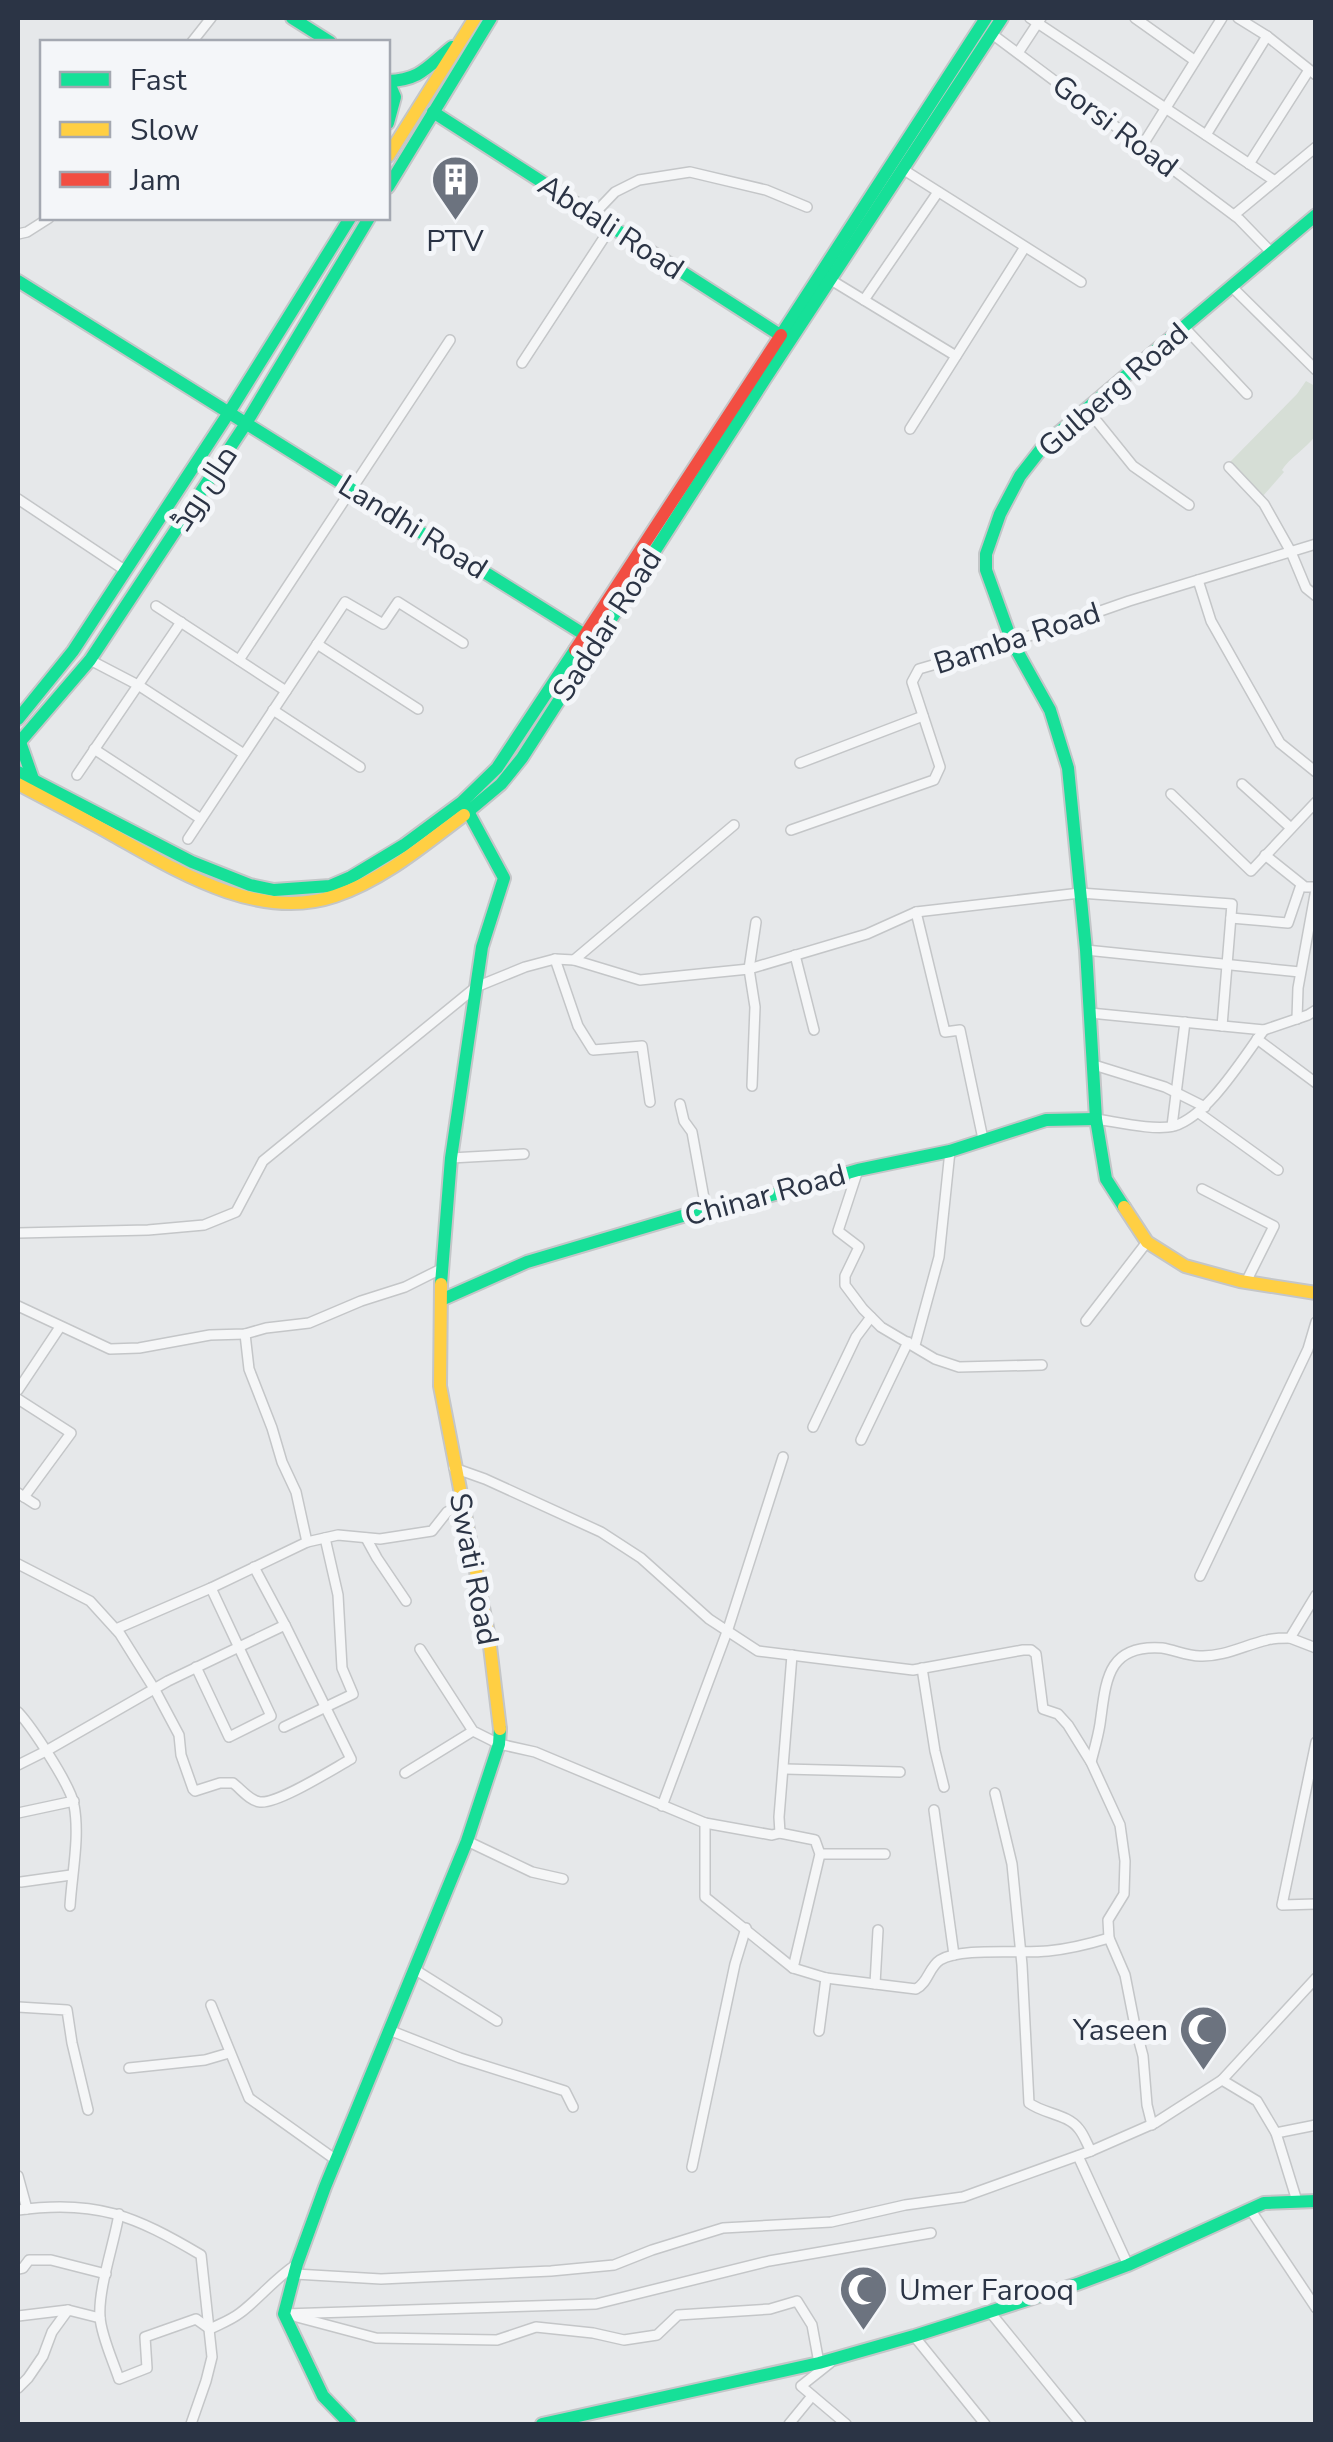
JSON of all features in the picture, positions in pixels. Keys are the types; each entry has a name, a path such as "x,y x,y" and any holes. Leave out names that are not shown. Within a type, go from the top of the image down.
{"street":[{"path":"194,40 211,18"},
{"path":"292,18 327,40"},
{"path":"390,153 474,18"},
{"path":"390,184 491,18"},
{"name":"Saddar Road","path":"785,338 831,280 983,23 1002,18"},
{"path":"1135,18 1194,60"},
{"path":"1142,146 1222,18"},
{"path":"1238,18 1312,73 1249,164"},
{"path":"1018,54 1036,19 1275,182"},
{"name":"Gorsi Road","path":"983,23 1018,54 1236,217 1272,252"},
{"path":"1206,135 1267,36"},
{"path":"390,81 406,82 422,76 438,57 460,41"},
{"path":"390,86 395,97 390,116"},
{"name":"Abdali Road","path":"432,112 785,338"},
{"path":"1236,217 1316,147"},
{"path":"898,166 1081,282"},
{"name":"Saddar Road","path":"18,772 24,786 192,862 274,890 330,886 351,877 466,807 591,638 898,166"},
{"path":"593,215 615,192 640,180 690,172 766,190 807,208"},
{"path":"864,300 938,192"},
{"name":"Gulberg Road","path":"1147,1242 1106,1179 1096,1119 1086,950 1068,768 1050,710 1012,642 986,570 986,554 1000,514 1020,476 1046,444 1316,215"},
{"path":"18,234 45,220"},
{"name":"مال روڈ","path":"18,719 74,651 349,220"},
{"name":"مال روڈ","path":"19,743 90,660 245,426 368,220"},
{"path":"522,363 612,227"},
{"path":"910,429 1025,247"},
{"path":"831,280 956,356"},
{"name":"Landhi Road","path":"18,281 245,426 591,638"},
{"path":"1232,286 1316,370"},
{"path":"1184,328 1247,394"},
{"path":"239,660 450,340"},
{"path":"1087,409 1133,466 1190,505"},
{"path":"1229,467 1264,504 1306,588 1316,596"},
{"path":"18,498 126,571"},
{"name":"Bamba Road","path":"791,830 934,780 940,767 912,682 919,670 1316,544"},
{"path":"1198,580 1212,621 1280,743 1316,772"},
{"path":"188,839 345,602 383,624 398,602 463,643"},
{"path":"156,606 286,691"},
{"path":"76,776 180,622"},
{"path":"317,644 418,709"},
{"path":"90,660 138,685 244,754"},
{"path":"273,710 360,767"},
{"path":"800,763 924,716"},
{"path":"19,743 24,786"},
{"path":"94,749 201,819"},
{"path":"1242,784 1292,828"},
{"path":"1171,794 1251,871 1314,807"},
{"name":"Swati Road","path":"284,2314 296,2269 336,2160 466,1840 499,1744 490,1638 440,1386 441,1270 451,1158 482,947 504,878 466,807"},
{"path":"574,960 734,825"},
{"path":"1265,855 1305,887 1316,888 1300,972 1297,1019"},
{"path":"1231,918 1288,924 1301,884"},
{"path":"18,1234 204,1225 236,1212 263,1161 476,987 525,966 555,959 574,960 640,980 749,969 868,934 916,912 1080,892 1232,904 1222,1026"},
{"path":"916,912 944,1032 960,1030 983,1139"},
{"path":"752,1086 755,1007 749,969 756,922"},
{"path":"1086,950 1300,972"},
{"path":"795,955 814,1030"},
{"path":"555,959 578,1026 593,1050 642,1046 650,1102"},
{"path":"1096,1119 1172,1126 1202,1110 1261,1035 1316,1010"},
{"path":"1090,1013 1222,1026 1261,1035 1316,1083"},
{"path":"1172,1126 1185,1022"},
{"path":"1094,1064 1178,1093 1278,1170"},
{"path":"680,1104 684,1121 692,1132 706,1208"},
{"name":"Chinar Road","path":"441,1300 528,1262 706,1208 776,1196 858,1170 950,1151 1046,1120 1096,1119"},
{"path":"862,1440 912,1344 939,1257 950,1151"},
{"path":"451,1158 524,1154"},
{"path":"858,1170 838,1231 860,1246 846,1276 846,1286 870,1317 935,1359 959,1367 1042,1366"},
{"path":"1202,1189 1274,1226 1246,1282"},
{"path":"1086,1321 1147,1242 1184,1266 1316,1294"},
{"path":"18,1306 110,1349 139,1348 309,1323 441,1270"},
{"path":"813,1427 856,1337 870,1317"},
{"path":"1200,1576 1308,1350 1316,1322"},
{"path":"18,1390 60,1327"},
{"path":"245,1334 249,1369 296,1492 307,1542"},
{"path":"18,1398 70,1433 21,1496 35,1504"},
{"path":"662,1806 728,1629 782,1457"},
{"path":"454,1468 601,1532 641,1558 709,1619 758,1650 913,1670 1031,1650 1036,1654 1043,1708 1058,1714 1090,1762 1120,1825 1124,1894 1108,1920 1109,1938 1125,1975 1143,2056 1152,2125"},
{"path":"116,1630 307,1542 338,1536 380,1538 432,1531 447,1512 462,1504"},
{"path":"284,1727 353,1694 342,1668 338,1595 324,1538"},
{"path":"366,1538 406,1601"},
{"path":"18,1564 90,1602 116,1630 179,1735 181,1755 193,1789 234,1782 260,1802 277,1799 351,1759 254,1567"},
{"path":"196,1666 228,1737 271,1716 212,1588"},
{"path":"1290,1638 1316,1596"},
{"path":"18,1764 196,1666 285,1625"},
{"path":"1090,1762 1109,1672 1118,1659 1134,1650 1162,1648 1201,1656 1235,1651 1269,1639 1290,1638 1316,1648"},
{"path":"420,1649 474,1731 499,1744 535,1752 705,1823 815,1840 820,1854 793,1968"},
{"path":"780,1832 792,1655"},
{"path":"922,1668 944,1787"},
{"path":"18,1712 46,1751 74,1802 70,1906"},
{"path":"405,1773 474,1731"},
{"path":"1316,1742 1282,1905 1316,1904"},
{"path":"785,1768 900,1772"},
{"path":"995,1793 1012,1864 1029,2103 1039,2111 1077,2125 1090,2151"},
{"path":"18,1813 74,1802"},
{"path":"934,1810 954,1955"},
{"path":"705,1823 706,1897 793,1968 826,1978 916,1990 936,1962 954,1955 1046,1952 1109,1938"},
{"path":"466,1840 532,1872 562,1879"},
{"path":"820,1854 885,1854"},
{"path":"21,1882 72,1874"},
{"path":"692,2167 746,1928"},
{"path":"876,1984 878,1930"},
{"path":"414,1969 496,2021"},
{"path":"819,2031 826,1978"},
{"path":"210,2329 237,2316 278,2276 296,2269 381,2279 614,2265 723,2228 831,2222 963,2197 1152,2125 1222,2080 1316,1978"},
{"path":"211,2005 250,2098 336,2160"},
{"path":"18,2007 67,2010 88,2110"},
{"path":"389,2030 564,2092 573,2107"},
{"path":"129,2068 205,2060 229,2052"},
{"path":"1222,2080 1257,2102 1276,2133 1297,2202"},
{"path":"1276,2133 1316,2126"},
{"path":"1078,2156 1128,2265"},
{"path":"18,2176 22,2209 86,2206 119,2214 201,2256 212,2357 191,2424"},
{"path":"542,2424 818,2363 914,2336 1128,2265 1264,2203 1316,2200"},
{"path":"1250,2209 1316,2308"},
{"path":"119,2214 100,2318 119,2379 147,2368 145,2336 196,2319 210,2329"},
{"path":"284,2314 596,2304 768,2261 930,2232"},
{"path":"18,2269 29,2260 51,2260 106,2274"},
{"path":"284,2314 376,2338 496,2340 536,2327 593,2332 624,2340 656,2335 678,2315 770,2308 796,2301 812,2325 818,2363"},
{"path":"18,2316 68,2310 100,2318"},
{"path":"18,2388 28,2378 68,2310"},
{"path":"990,2312 1081,2424"},
{"path":"284,2314 322,2396 350,2424"},
{"path":"914,2336 986,2424"},
{"path":"837,2357 801,2386 846,2424"},
{"path":"788,2424 812,2396"}],"shaded area":[{"path":"1306,381 1315,386 1315,436 1262,497 1228,464"}],"traffic: fast":[{"path":"292,18 327,40"},
{"path":"390,184 491,18"},
{"path":"781,335 986,18"},
{"path":"464,815 501,784 522,758 1002,18"},
{"path":"390,81 416,75 452,47"},
{"path":"390,86 395,97 390,116"},
{"path":"433,112 780,335"},
{"path":"1124,1207 1106,1179 1096,1119 1086,950 1068,768 1050,710 1012,642 986,570 986,554 1000,514 1020,476 1045,444 1316,215"},
{"path":"18,719 73,651 349,220"},
{"path":"18,744 90,660 245,425 368,220"},
{"path":"18,281 585,635"},
{"path":"18,772 192,862 250,885 274,890 330,886 404,845 462,802 497,768 575,650"},
{"path":"20,742 33,779"},
{"path":"441,1284 451,1158 482,947 504,878 464,804"},
{"path":"441,1300 527,1262 706,1209 737,1205 858,1170 950,1151 1046,1120 1096,1119"},
{"path":"350,2424 323,2396 284,2314 325,2187 467,1841 499,1744 500,1729"},
{"path":"542,2424 819,2363 914,2336 1128,2265 1264,2203 1316,2201"}],"traffic: slow":[{"path":"390,153 475,18"},
{"path":"18,784 191,877 248,898 277,902 306,902 353,889 402,861 464,815"},
{"path":"1124,1207 1147,1242 1185,1266 1240,1281 1316,1293"},
{"path":"441,1284 440,1386 489,1638 500,1729"}],"traffic: jam":[{"path":"575,650 781,335"}],"place":[{"name":"PTV","path":"455,222"},
{"name":"Yaseen","path":"1203,2072"},
{"name":"Umer Farooq","path":"864,2332"}]}
